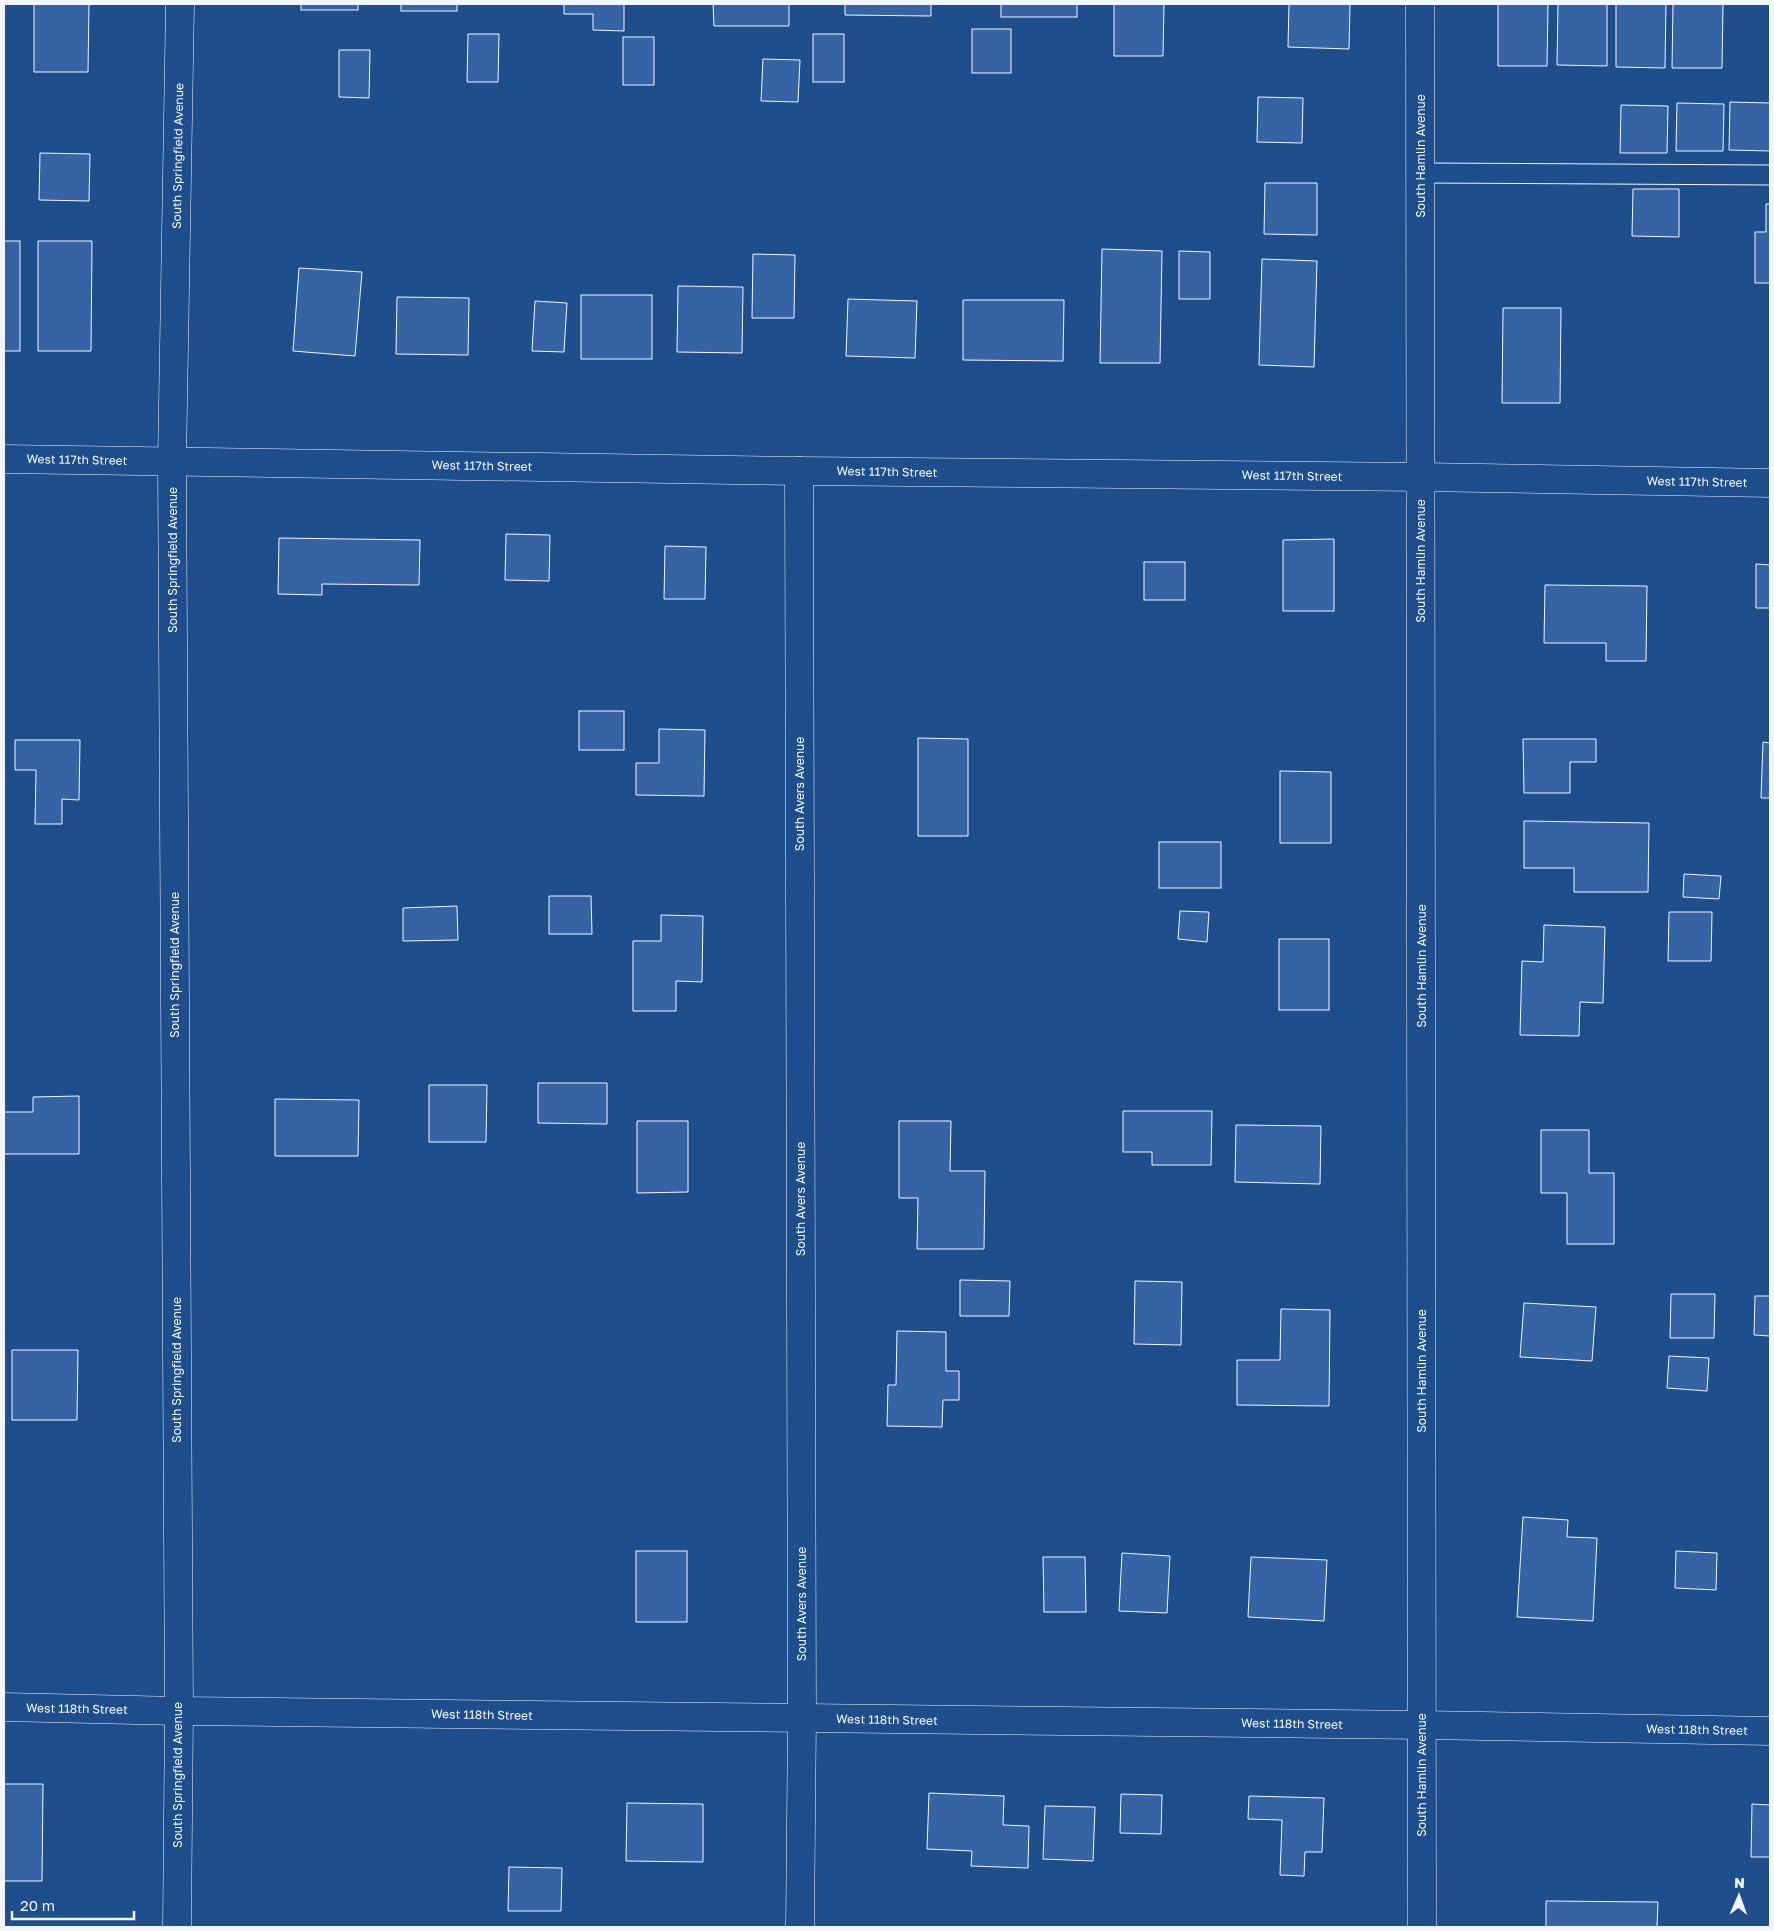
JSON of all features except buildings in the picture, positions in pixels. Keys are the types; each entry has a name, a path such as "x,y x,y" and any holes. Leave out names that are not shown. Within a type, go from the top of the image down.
{"street":[{"name":"South Springfield Avenue","path":"177,1927 179,1711 172,461 180,4"},
{"name":"South Hamlin Avenue","path":"1420,4 1422,1927"},
{"name":"West 117th Street","path":"4,459 1770,483"},
{"name":"South Avers Avenue","path":"799,471 802,1719 800,1927"},
{"name":"West 118th Street","path":"4,1707 179,1711 1422,1725 1770,1731"}],"lane":[{"path":"1421,173 1770,176"}]}
